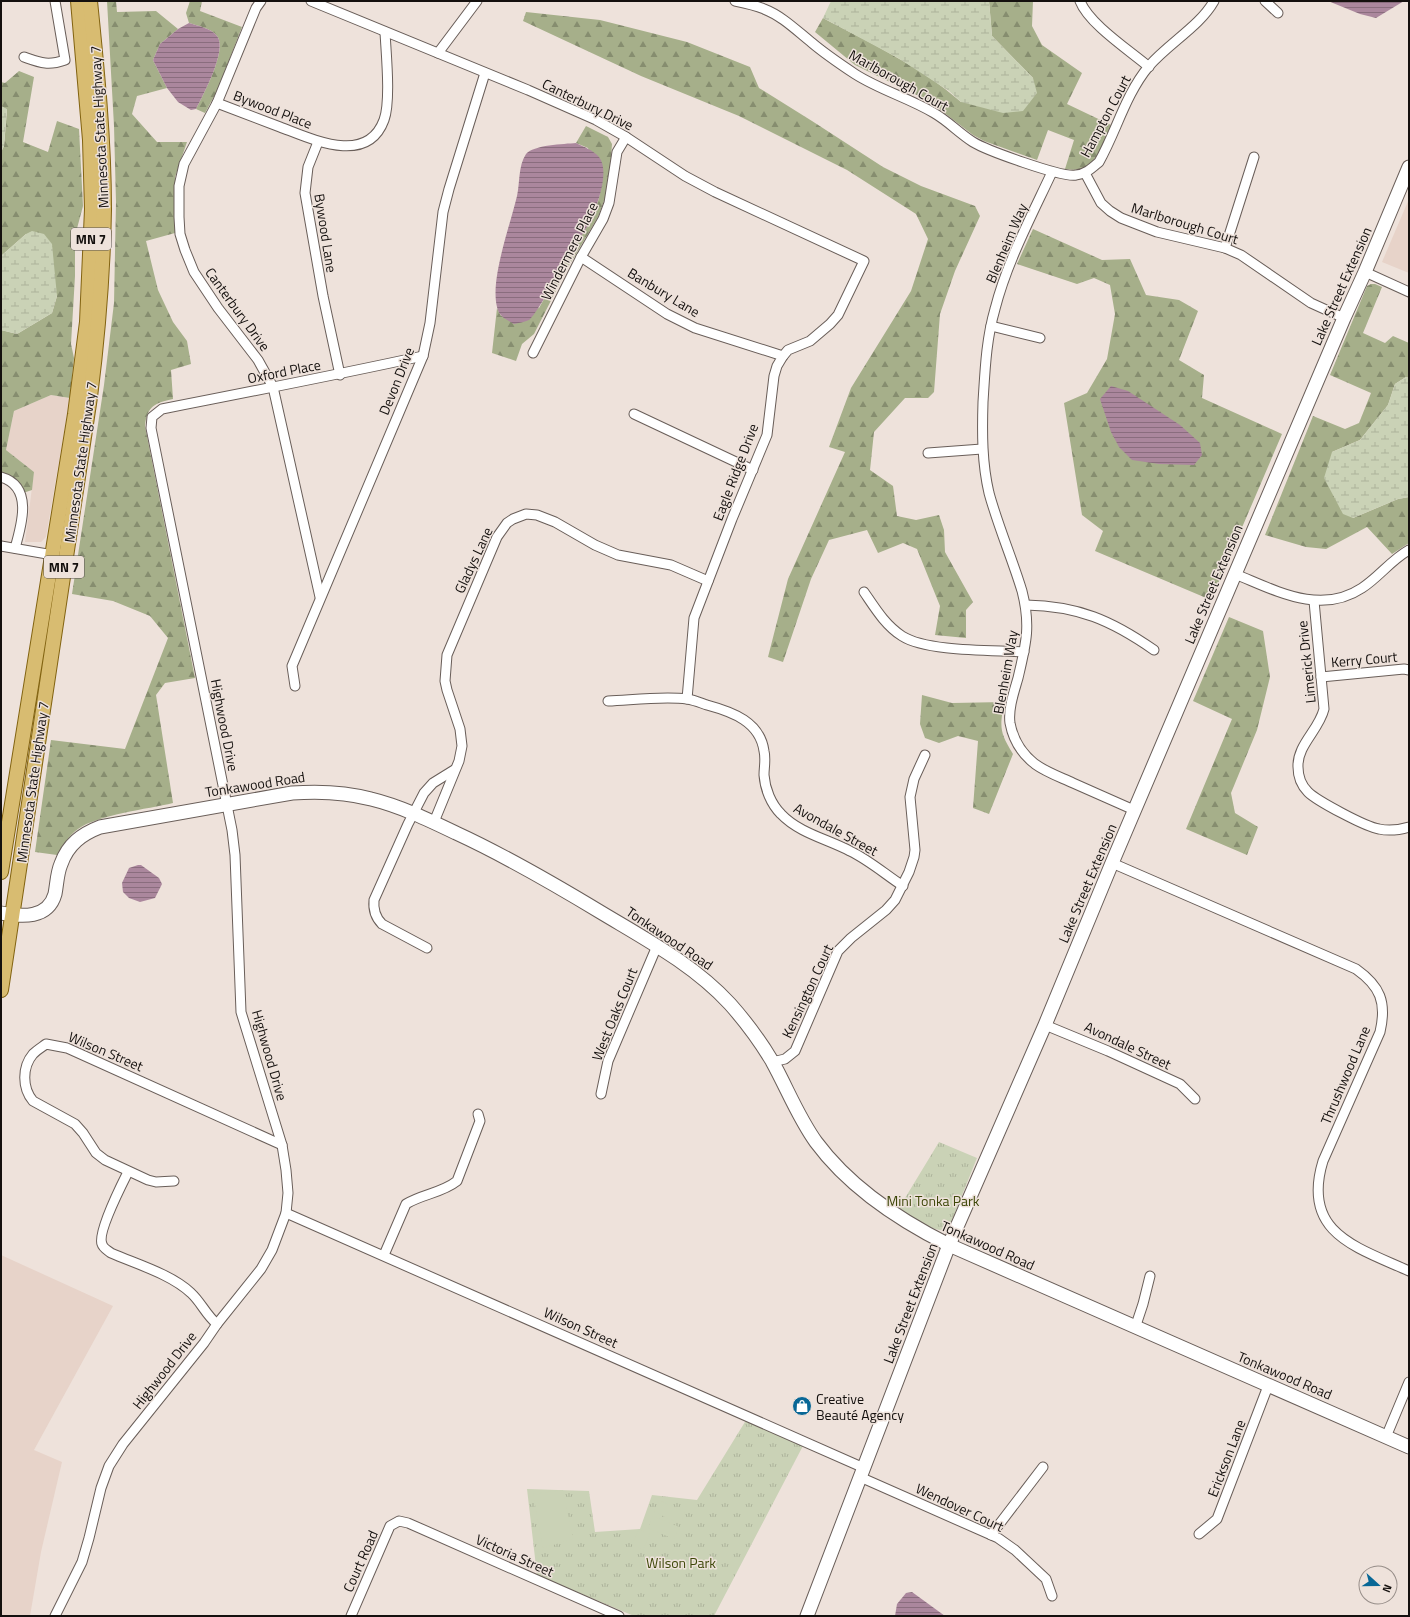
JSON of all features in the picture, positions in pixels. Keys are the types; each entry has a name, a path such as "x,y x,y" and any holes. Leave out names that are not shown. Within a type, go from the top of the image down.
{"main road":[{"path":"71,1 77,36 82,45"},
{"name":"Minnesota State Highway 7","path":"1,872 4,833 53,555 78,395 87,322 91,259 92,209 90,140 78,1"},
{"name":"Minnesota State Highway 7","path":"1,990 7,914 90,397 99,323 103,216 102,141 90,1"}],"street":[{"path":"24,57 50,64 65,60 55,1"},
{"name":"Canterbury Drive","path":"261,1 256,8 217,103 189,154 181,175 179,186 180,234 188,257 206,291 258,360 273,387 320,597"},
{"name":"Canterbury Drive","path":"311,1 596,120 626,137 679,172 715,192 864,261 838,315 830,324 810,340 788,350 783,356"},
{"path":"438,53 477,1"},
{"name":"Marlborough Court","path":"735,1 765,9 783,19 833,59 857,75 882,89 936,114 960,134 975,143 1065,176 1075,176 1085,173 1102,203 1110,211 1121,218 1157,232 1225,248 1241,255 1311,303 1344,318"},
{"path":"1080,1 1089,16 1098,25 1149,67"},
{"name":"Hampton Court","path":"1085,173 1099,162 1133,88 1166,47 1205,15 1214,1"},
{"path":"1265,1 1278,13"},
{"path":"318,142 340,146 362,144 380,129 387,108 385,32"},
{"name":"Devon Drive","path":"295,686 292,666 423,356 430,323 443,212 485,73"},
{"name":"Bywood Place","path":"217,103 318,142"},
{"name":"Windermere Place","path":"533,353 603,219 609,203 617,152 626,137"},
{"name":"Bywood Lane","path":"318,142 308,167 305,193 323,296 340,375"},
{"path":"1225,248 1254,157"},
{"name":"Lake Street Extension","path":"807,1616 949,1245 1045,1025 1134,810 1409,167"},
{"name":"Blenheim Way","path":"1052,172 1004,279 994,310 985,365 982,449 989,493 1018,576 1026,605 1027,640 1010,712 1010,722 1018,745 1025,755 1035,764 1048,772 1134,810"},
{"name":"Banbury Lane","path":"582,257 667,314 695,328 783,356"},
{"path":"1365,272 1409,292"},
{"path":"991,326 1040,338"},
{"name":"Oxford Place","path":"152,417 162,409 340,375 423,356"},
{"name":"Eagle Ridge Drive","path":"687,699 694,618 767,435 774,376 777,366 783,356"},
{"path":"634,414 753,470"},
{"name":"Highwood Drive","path":"56,1616 82,1562 90,1538 101,1488 109,1466 123,1444 261,1269 272,1250 286,1212 288,1193 282,1145 241,1012 235,854 227,804 151,428 152,417"},
{"path":"928,453 982,449"},
{"path":"1,477 14,483 20,491 23,501 21,528 16,548"},
{"name":"Gladys Lane","path":"434,822 461,754 462,739 445,681 447,655 497,537 507,523 520,516 529,514 537,515 555,522 595,545 618,555 671,565 708,581"},
{"path":"1,546 53,555"},
{"path":"1235,574 1286,595 1314,601 1332,600 1360,589 1409,550"},
{"path":"864,592 890,626 903,637 915,642 936,647 1024,652"},
{"name":"Limerick Drive","path":"1314,601 1324,709 1318,725 1304,746 1300,755 1298,766 1302,786 1317,799 1377,829 1392,830 1409,827"},
{"path":"1026,605 1045,606 1092,615 1113,624 1154,650"},
{"name":"Kerry Court","path":"1322,677 1404,669 1409,670"},
{"name":"Avondale Street","path":"608,701 687,699 720,708 741,717 757,732 762,741 765,752 764,777 767,790 772,803 781,814 791,823 803,830 854,853 903,886"},
{"name":"Kensington Court","path":"772,1062 785,1059 795,1051 838,951 851,938 886,910 895,900 903,886 914,857 915,850 911,793 914,779 925,755"},
{"path":"427,948 382,924 377,919 373,907 374,900 414,814 428,788 454,770"},
{"name":"Tonkawood Road","path":"7,914 34,915 44,911 55,894 59,871 64,856 72,844 84,834 100,827 292,793 312,792 339,793 371,799 414,814 434,822 507,858 657,946 704,979 730,1004 752,1031 772,1062 815,1141 834,1165 860,1190 894,1214 927,1234 949,1245 1135,1328 1409,1447"},
{"name":"Thrushwood Lane","path":"1112,862 1356,969 1374,985 1380,995 1383,1007 1383,1020 1380,1032 1323,1161 1317,1190 1319,1205 1325,1218 1338,1236 1357,1248 1409,1271"},
{"name":"West Oaks Court","path":"601,1094 608,1061 657,946"},
{"name":"Avondale Street","path":"1045,1025 1108,1051 1180,1084 1195,1099"},
{"name":"Wilson Street","path":"174,1181 156,1182 128,1172 105,1160 96,1152 75,1124 65,1117 33,1101 28,1095 24,1082 27,1063 34,1053 46,1044 67,1048 282,1145"},
{"path":"384,1255 406,1204 414,1199 449,1187 457,1181 480,1121 478,1114"},
{"path":"128,1172 102,1231 101,1244 110,1253 171,1279 181,1285 192,1293 200,1302 208,1316 217,1324"},
{"name":"Wilson Street","path":"286,1212 384,1255 862,1473"},
{"path":"1135,1328 1150,1276"},
{"path":"1386,1437 1409,1382"},
{"name":"Erickson Lane","path":"1200,1534 1218,1519 1268,1386"},
{"path":"991,1535 1043,1468"},
{"name":"Wendover Court","path":"862,1473 991,1535 1015,1550 1046,1579 1052,1596"},
{"name":"Court Road","path":"350,1616 390,1526 399,1521"},
{"name":"Victoria Street","path":"399,1521 408,1523 619,1616"}],"shaded area":[{"path":"1328,1 1404,1 1376,18 1360,14"},
{"path":"189,23 211,31 217,36 220,42 217,61 209,83 196,109 191,110 178,102 167,88 153,60 160,44 178,29"},
{"path":"576,143 594,152 599,157 602,164 603,174 600,195 588,225 565,256 554,281 536,312 529,320 514,324 499,313 497,307 496,282 498,267 517,196 523,159 526,154 535,149"},
{"path":"1409,199 1409,273 1382,262"},
{"path":"1111,386 1128,391 1180,425 1200,443 1202,455 1194,465 1159,464 1132,460 1119,447 1111,432 1100,399"},
{"path":"51,395 70,398 46,537 41,542 25,542 34,472 6,450 14,411"},
{"path":"141,865 159,878 162,884 155,898 140,902 129,898 123,892 122,883 129,868"},
{"path":"1,1255 113,1306 34,1450 62,1462 41,1552 30,1616 1,1616"},
{"path":"912,1592 945,1616 895,1616 897,1604 906,1593"}],"green space":[{"path":"107,1 116,1 117,12 156,11 178,29 160,44 153,60 167,88 137,96 132,114 157,142 187,142 175,177 175,233 146,241 158,290 173,322 187,341 191,364 171,370 173,399 153,406 146,419 145,426 195,678 165,683 156,695 173,803 110,816 87,824 71,835 57,855 35,852 51,740 125,749 168,638 150,616 113,601 72,594 104,385 114,303 116,202 114,126"},
{"path":"190,1 202,1 200,11 242,27 217,91 205,113 196,109 209,83 217,61 220,42 217,36 211,31 189,23 186,13"},
{"path":"831,1 989,1 992,36 1033,78 1037,93 1023,111 1003,113 961,102 949,91 898,58 823,18"},
{"path":"989,1 1033,1 1032,26 1042,45 1082,73 1067,104 1111,125 1096,158 1090,164 1075,170 1065,169 1074,140 1048,130 1037,160 984,141 973,135 929,101 855,65 815,32 823,18 912,66 929,77 961,102 1033,78 992,36"},
{"path":"526,12 600,20 687,42 750,67 759,88 883,167 921,186 975,206 980,216 955,271 940,314 934,392 928,398 905,398 874,432 870,470 893,486 897,516 916,520 939,515 944,530 945,552 973,602 966,610 966,638 935,635 940,606 917,549 903,543 878,553 867,530 829,540 811,579 783,662 768,657 788,579 845,452 829,447 851,388 911,291 928,239 916,214 847,170 739,116 641,76 523,21"},
{"path":"19,71 34,77 23,142 48,152 57,121 79,129 83,206 75,236 75,276 71,344 74,358 70,398 51,395 14,411 6,450 34,472 32,490 17,495 11,488 1,481 1,330 17,334 52,313 57,296 26,234 1,256 1,152 4,146 7,110 1,106 1,82 5,83"},
{"path":"1,106 7,109 4,146 1,152"},
{"path":"586,126 608,137 612,144 610,172 605,198 598,217 567,269 534,334 522,344 516,361 492,353 497,308 501,316 539,308 571,247 583,233 592,218 600,193 588,148 576,143"},
{"path":"1033,229 1102,260 1130,259 1146,295 1179,300 1198,311 1179,360 1204,375 1202,398 1282,434 1211,600 1095,551 1103,531 1082,515 1064,403 1087,393 1107,359 1115,314 1110,285 1094,278 1077,284 1017,264"},
{"path":"32,231 44,234 52,244 57,296 52,313 17,334 1,330 1,256 26,234"},
{"path":"1371,284 1382,287 1363,333 1385,343 1393,336 1409,343 1409,378 1406,377 1395,384 1388,405 1360,440 1332,452 1353,518 1398,499 1409,497 1409,543 1392,554 1367,527 1326,549 1306,547 1265,535 1313,416 1345,429 1359,423 1371,393 1330,375 1367,286"},
{"path":"1406,377 1409,378 1409,497 1398,499 1353,518 1343,514 1324,478 1332,452 1360,440 1388,405 1395,384"},
{"path":"1229,617 1263,631 1270,677 1257,730 1231,793 1235,813 1258,827 1247,855 1186,829 1232,719 1193,701"},
{"path":"922,695 952,703 1004,702 1001,724 1005,740 1013,754 989,814 973,808 978,741 958,736 939,743 925,738 920,724"},
{"name":"Mini Tonka Park","path":"939,1142 977,1158 948,1230 936,1229 929,1226 899,1208"},
{"name":"Wilson Park","path":"748,1417 805,1442 714,1616 634,1616 537,1575 527,1489 589,1491 595,1532 640,1529 652,1495 697,1500"},
{"path":"563,1490 573,1539 543,1548 533,1494"},
{"path":"659,1500 685,1512 680,1524 654,1512"},
{"path":"653,1516 679,1527 674,1539 648,1528"},
{"path":"639,1529 650,1534 643,1550 632,1545"}],"place":[{"name":"Creative Beauté Agency","path":"802,1406"}]}
